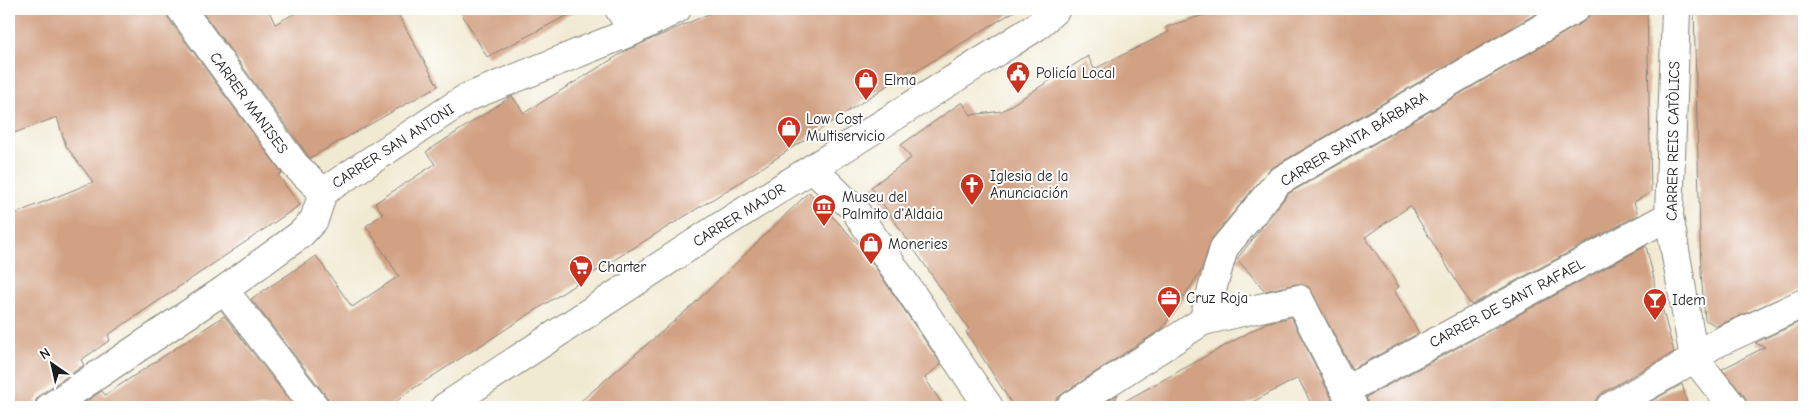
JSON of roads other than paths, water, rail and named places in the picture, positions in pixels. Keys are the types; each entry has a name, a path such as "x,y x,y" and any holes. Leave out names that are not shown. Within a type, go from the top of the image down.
{"street":[{"name":"CARRER MANISES","path":"180,9 295,165 322,192"},
{"name":"CARRER SAN ANTONI","path":"50,407 224,290 301,234 314,220 322,192 466,98 626,20 677,9"},
{"name":"CARRER MAJOR","path":"445,407 582,316 1036,27 1056,9"},
{"name":"CARRER SANTA BÁRBARA","path":"1203,321 1224,248 1278,182 1575,9"},
{"name":"CARRER REIS CATÒLICS","path":"1676,9 1669,216 1694,358 1733,407"},
{"path":"813,169 854,209 989,407"},
{"name":"CARRER DE SANT RAFAEL","path":"1203,321 1299,298 1350,399 1669,216"},
{"path":"224,290 315,407"},
{"path":"1610,407 1713,345 1804,303"},
{"path":"1070,407 1203,321"}],"place":[{"name":"Policía Local","path":"1018,94"},
{"name":"Elma","path":"866,101"},
{"name":"Low Cost Multiservicio","path":"789,149"},
{"name":"Iglesia de la Anunciación","path":"972,206"},
{"name":"Museu del Palmito d'Aldaia","path":"824,227"},
{"name":"Moneries","path":"871,265"},
{"name":"Charter","path":"581,288"},
{"name":"Cruz Roja","path":"1169,319"},
{"name":"Idem","path":"1655,321"}]}
